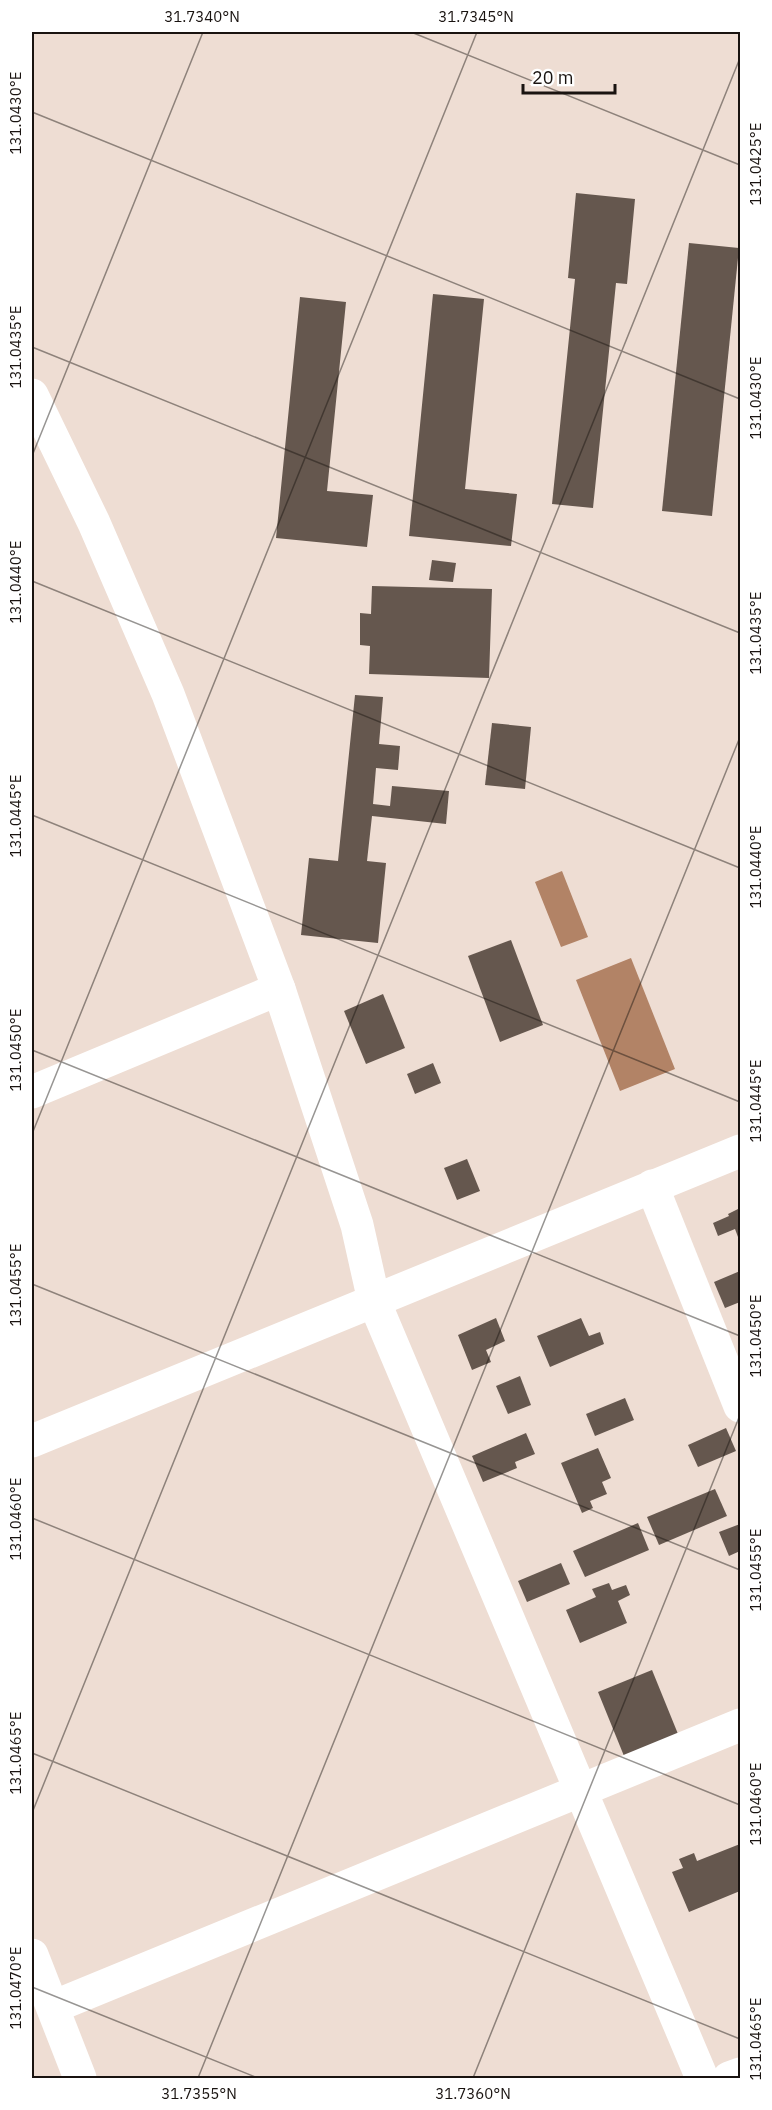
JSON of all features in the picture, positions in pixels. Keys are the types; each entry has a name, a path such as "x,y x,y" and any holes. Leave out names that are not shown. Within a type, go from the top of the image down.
{"street":[{"path":"32,395 94,523 168,694 279,989 357,1225 374,1301 702,2079"},
{"path":"32,1092 279,989"},
{"path":"32,1441 741,1151"},
{"path":"652,1186 741,1407"},
{"path":"53,2007 741,1725"},
{"path":"32,1956 80,2079"},
{"path":"729,2079 741,2074"}],"shaded area":[{"path":"562,871 588,937 561,947 535,882"},
{"path":"631,958 675,1069 620,1091 576,980"}],"building":[{"path":"576,193 635,199 627,284 616,283 593,508 552,504 575,279 568,278"},
{"path":"689,243 739,248 712,516 662,511"},
{"path":"433,294 484,299 465,489 517,494 511,546 409,536"},
{"path":"300,297 346,302 327,491 373,495 367,547 276,538"},
{"path":"432,560 456,563 453,582 429,580"},
{"path":"372,586 492,589 489,678 369,674 370,646 360,645 360,613 371,614"},
{"path":"355,695 383,697 379,744 400,746 398,770 376,768 373,804 390,806 392,786 449,791 446,824 372,816 367,861 386,863 378,943 301,935 309,858 338,861"},
{"path":"492,723 531,727 525,789 485,785"},
{"path":"511,940 543,1025 500,1042 468,956"},
{"path":"383,994 405,1048 366,1064 344,1011"},
{"path":"433,1063 441,1083 415,1094 407,1074"},
{"path":"467,1159 480,1191 457,1200 444,1168"},
{"path":"740,1208 740,1235 738,1237 735,1229 718,1236 713,1223"},
{"path":"740,1271 740,1302 725,1308 714,1282"},
{"path":"496,1318 505,1341 486,1350 491,1362 472,1370 458,1335"},
{"path":"581,1318 589,1336 600,1332 604,1344 550,1367 537,1336"},
{"path":"520,1376 531,1405 508,1414 496,1386"},
{"path":"625,1398 634,1420 595,1436 586,1414"},
{"path":"726,1428 736,1451 698,1467 688,1445"},
{"path":"526,1433 535,1454 515,1462 517,1468 483,1482 472,1456"},
{"path":"598,1448 611,1478 602,1482 607,1494 590,1501 593,1508 582,1513 561,1463"},
{"path":"715,1489 727,1516 659,1545 647,1517"},
{"path":"638,1523 649,1550 585,1577 573,1551"},
{"path":"740,1524 740,1551 729,1556 719,1532"},
{"path":"561,1563 570,1584 527,1602 518,1581"},
{"path":"609,1583 612,1590 626,1585 630,1595 618,1601 627,1623 580,1643 566,1610 596,1597 592,1589"},
{"path":"652,1670 678,1734 624,1756 598,1692"},
{"path":"740,1844 740,1891 689,1912 672,1872 683,1868 679,1859 694,1853 697,1861"}]}
